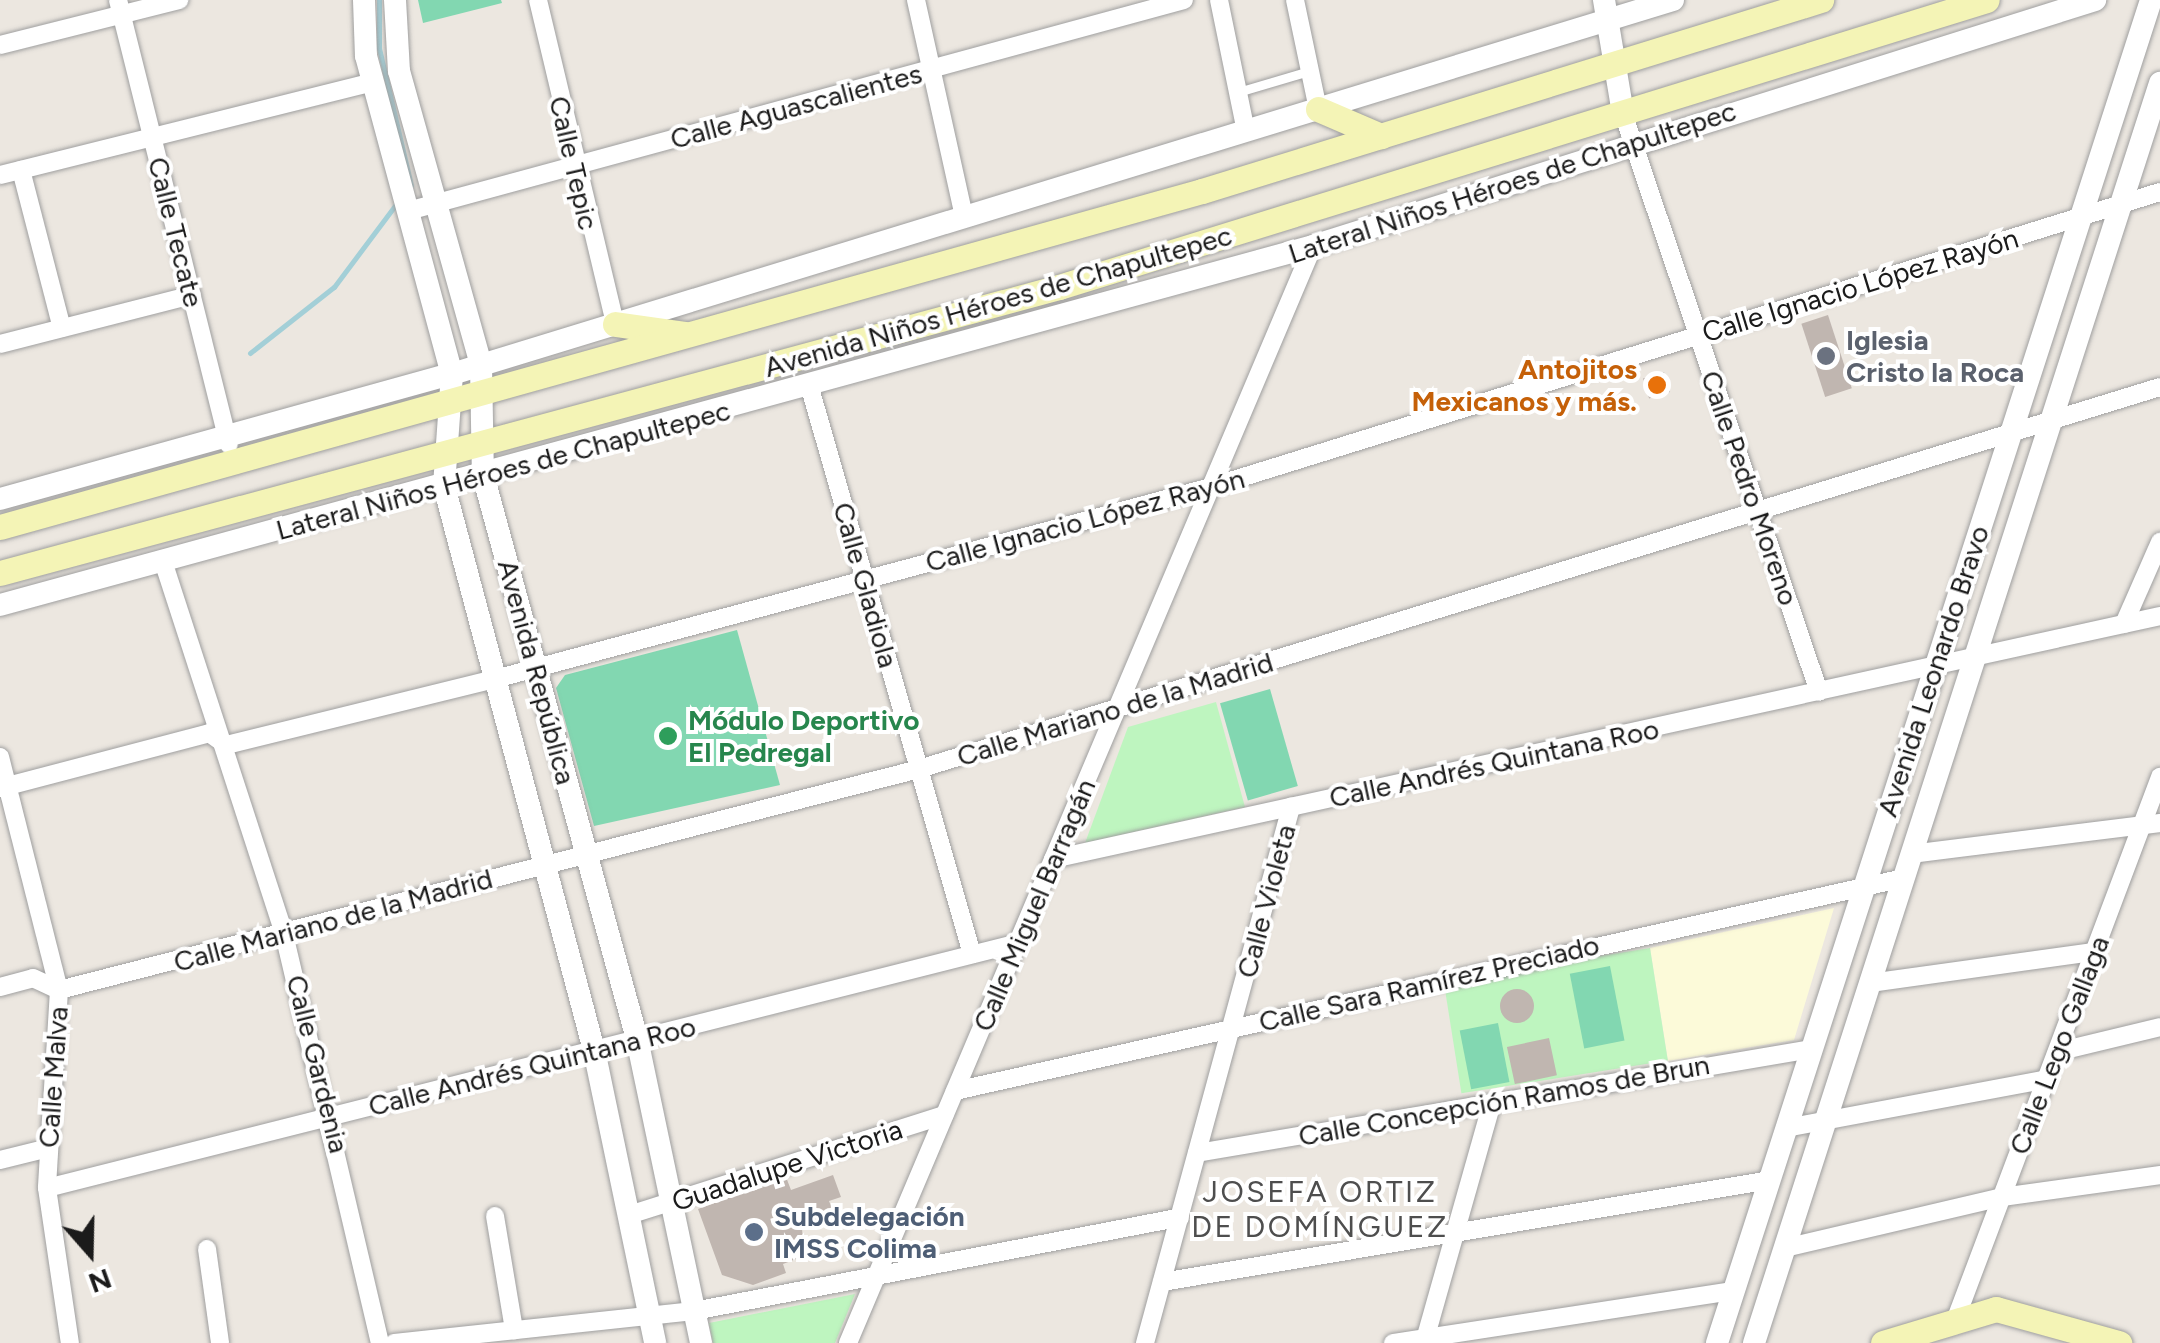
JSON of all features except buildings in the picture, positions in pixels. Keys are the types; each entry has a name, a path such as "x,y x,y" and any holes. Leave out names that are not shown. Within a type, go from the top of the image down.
{"main road":[{"name":"Avenida Niños Héroes de Chapultepec","path":"0,527 694,335 1382,136 1821,0"},
{"name":"Avenida Niños Héroes de Chapultepec","path":"0,573 1059,287 1987,0"},
{"path":"1318,109 1382,136"},
{"path":"615,324 694,335"},
{"path":"1883,1343 1958,1313 1996,1308 2120,1343"}],"street":[{"path":"0,45 120,7 179,0"},
{"name":"Avenida República","path":"364,0 372,82 452,374 444,486 594,1050 656,1343"},
{"name":"Avenida República","path":"396,0 400,71 440,203 481,365 483,475 638,1039 701,1343"},
{"path":"916,0 964,217"},
{"name":"Calle Aguascalientes","path":"408,211 1184,0"},
{"path":"1219,0 1246,131"},
{"path":"1295,0 1318,109"},
{"path":"0,498 452,374 1318,109 1604,10 1672,0"},
{"name":"Lateral Niños Héroes de Chapultepec","path":"0,605 810,388 1313,246 2096,0"},
{"name":"Avenida Leonardo Bravo","path":"1717,1343 2008,435 2085,215 2151,0"},
{"name":"Calle Tepic","path":"544,2 573,166 615,324"},
{"name":"Calle Tecate","path":"120,7 234,464"},
{"path":"1604,10 1608,66 1623,114"},
{"path":"0,175 372,82"},
{"name":"Avenida Leonardo Bravo","path":"1754,1343 2160,83"},
{"name":"Calle Pedro Moreno","path":"1623,114 1820,692"},
{"path":"21,170 62,328"},
{"name":"Calle Ignacio López Rayón","path":"4,787 209,733 226,745 496,678 1211,486 2160,192"},
{"name":"Calle Miguel Barragán","path":"848,1343 1313,246"},
{"path":"0,344 192,295"},
{"name":"Calle Mariano de la Madrid","path":"0,987 32,978 60,990 919,769 1758,514 2160,387"},
{"name":"Calle Gladiola","path":"810,388 972,954"},
{"path":"2124,624 2160,542"},
{"name":"Calle Gardenia","path":"163,561 226,745 284,934 334,1116 380,1343"},
{"name":"Calle Andrés Quintana Roo","path":"1053,860 2160,616"},
{"name":"Calle Malva","path":"0,758 4,787 60,990 47,1188 70,1343"},
{"name":"Calle Lego Gallaga","path":"1958,1313 2094,952 2151,824 2160,777"},
{"name":"Calle Violeta","path":"1146,1343 1291,807"},
{"path":"1911,854 2151,824"},
{"name":"Calle Sara Ramírez Preciado","path":"955,1091 1904,878"},
{"name":"Calle Andrés Quintana Roo","path":"47,1188 1018,943"},
{"path":"1870,983 2094,952"},
{"path":"2057,1052 2160,1027"},
{"name":"Calle Concepción Ramos de Brun","path":"1197,1153 1812,1049"},
{"path":"1786,1128 2046,1078"},
{"path":"1424,1340 1492,1102"},
{"name":"Guadalupe Victoria","path":"628,1215 945,1115"},
{"path":"0,1160 48,1148"},
{"path":"1785,1248 2002,1197 2160,1174"},
{"path":"1162,1282 1770,1180"},
{"path":"496,1216 514,1330"},
{"path":"394,1343 694,1311 1180,1217"},
{"path":"206,1249 220,1343"},
{"path":"1393,1343 1734,1291"}],"lane":[{"path":"1238,92 1309,71"}],"shaded area":[{"path":"1834,908 1794,1040 1668,1061 1650,948"}],"green space":[{"path":"418,0 501,0 502,3 423,23"},
{"name":"Módulo Deportivo El Pedregal","path":"737,630 780,785 594,826 556,688 565,675"},
{"path":"1270,689 1298,786 1248,800 1220,703"},
{"path":"1216,702 1245,807 1085,843 1128,727"},
{"path":"1650,948 1668,1061 1461,1093 1444,981"},
{"path":"1610,966 1625,1041 1584,1048 1570,974"},
{"path":"1498,1023 1509,1082 1471,1089 1460,1030"},
{"path":"855,1294 835,1343 713,1343 709,1323"}],"waterway":[{"path":"379,0 379,48 411,185"},
{"path":"250,353 334,287 396,204"}],"place":[{"name":"Iglesia Cristo la Roca","path":"1826,356"},
{"name":"Antojitos Mexicanos y más.","path":"1657,385"},
{"name":"Módulo Deportivo El Pedregal","path":"668,736"},
{"name":"Subdelegación IMSS Colima","path":"754,1232"}],"district":[{"name":"JOSEFA ORTIZ DE DOMÍNGUEZ","path":"1320,1209"}]}
